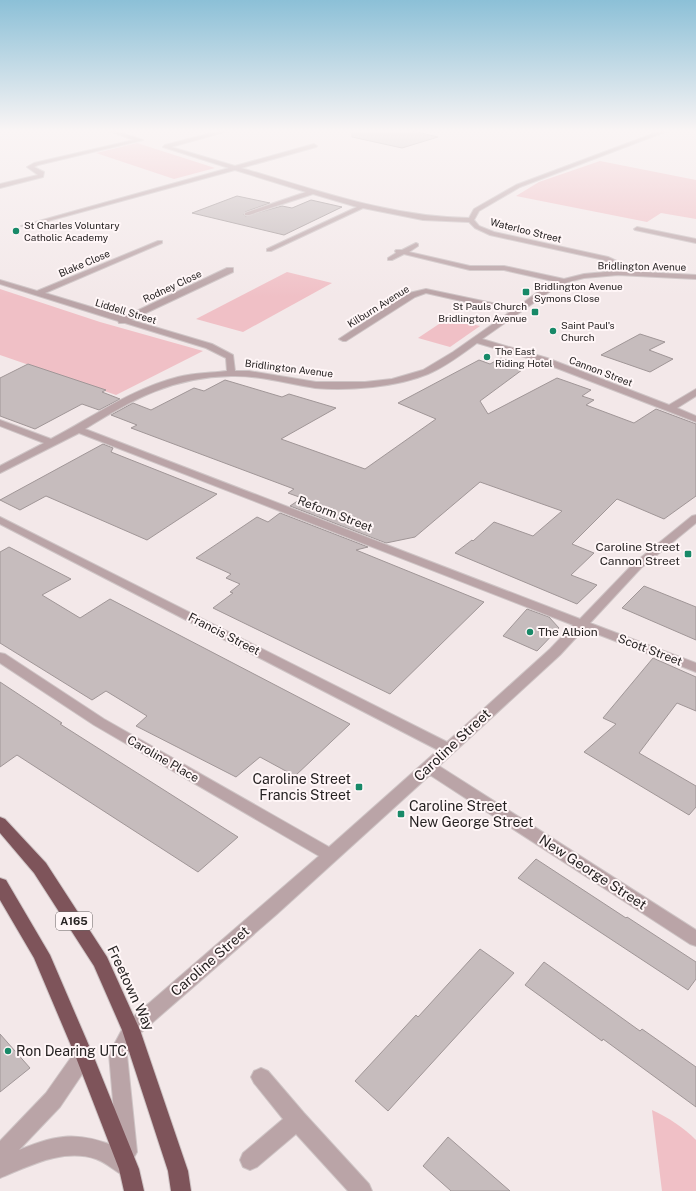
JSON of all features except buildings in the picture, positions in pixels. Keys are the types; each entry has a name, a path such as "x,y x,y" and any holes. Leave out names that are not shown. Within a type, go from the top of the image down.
{"highway":[{"name":"Freetown Way","path":"0,823 40,868 101,962 131,1030 178,1171 181,1191"},
{"path":"0,885 41,955 84,1054 129,1169 134,1191"}],"street":[{"path":"24,226 171,186"},
{"path":"291,186 363,206 419,218 450,221 471,220"},
{"name":"Waterloo Street","path":"519,186 476,210 471,220 477,227 492,234 606,258 618,265 621,274"},
{"path":"247,214 312,192"},
{"path":"269,250 363,206"},
{"path":"629,234 645,223"},
{"path":"637,229 696,241"},
{"name":"Blake Close","path":"37,294 160,242"},
{"path":"390,259 400,252 416,245"},
{"path":"400,252 470,268 504,268 562,281"},
{"name":"Rodney Close","path":"122,321 230,270"},
{"name":"Bridlington Avenue","path":"0,470 78,429 119,404 148,390 180,379 231,373 249,374 316,385 365,385 393,382 426,372 456,354 549,288 562,281 575,278 621,274 696,277"},
{"name":"Liddell Street","path":"0,282 122,321 209,346 230,357 231,373"},
{"name":"Kilburn Avenue","path":"343,340 412,295 426,291 518,311"},
{"name":"Cannon Street","path":"475,340 544,360 696,419"},
{"path":"669,409 696,392"},
{"path":"0,423 52,443"},
{"name":"Reform Street","path":"78,429 276,504 582,625"},
{"name":"Caroline Street","path":"131,1030 429,767 582,625 637,566 696,518"},
{"name":"Francis Street","path":"0,520 448,749"},
{"name":"Scott Street","path":"582,625 666,655 696,668"},
{"name":"Caroline Place","path":"0,657 98,722 330,855"},
{"name":"New George Street","path":"429,767 696,939"},
{"path":"129,1169 118,1054 131,1030"},
{"path":"0,1155 53,1100 84,1054"},
{"path":"261,1077 297,1120 362,1191"},
{"path":"250,1160 297,1120"},
{"path":"0,1168 40,1151 63,1146 88,1147 111,1155 129,1169"}],"shaded area":[{"path":"533,186 696,186 696,219 661,213 647,222 516,196"},
{"path":"287,272 332,283 243,332 196,319"},
{"path":"0,289 100,322 203,351 116,395 0,355"},
{"path":"448,318 480,326 450,347 418,338"},
{"path":"652,1110 676,1123 696,1140 696,1191 662,1191"}],"place":[{"name":"St Charles Voluntary Catholic Academy","path":"16,231"},
{"name":"Bridlington Avenue Symons Close","path":"526,292"},
{"name":"St Pauls Church Bridlington Avenue","path":"535,312"},
{"name":"Saint Paul's Church","path":"553,331"},
{"name":"The East Riding Hotel","path":"487,357"},
{"name":"Caroline Street Cannon Street","path":"688,554"},
{"name":"The Albion","path":"530,632"},
{"name":"Caroline Street Francis Street","path":"359,787"},
{"name":"Caroline Street New George Street","path":"401,814"},
{"name":"Ron Dearing UTC","path":"8,1051"}]}
